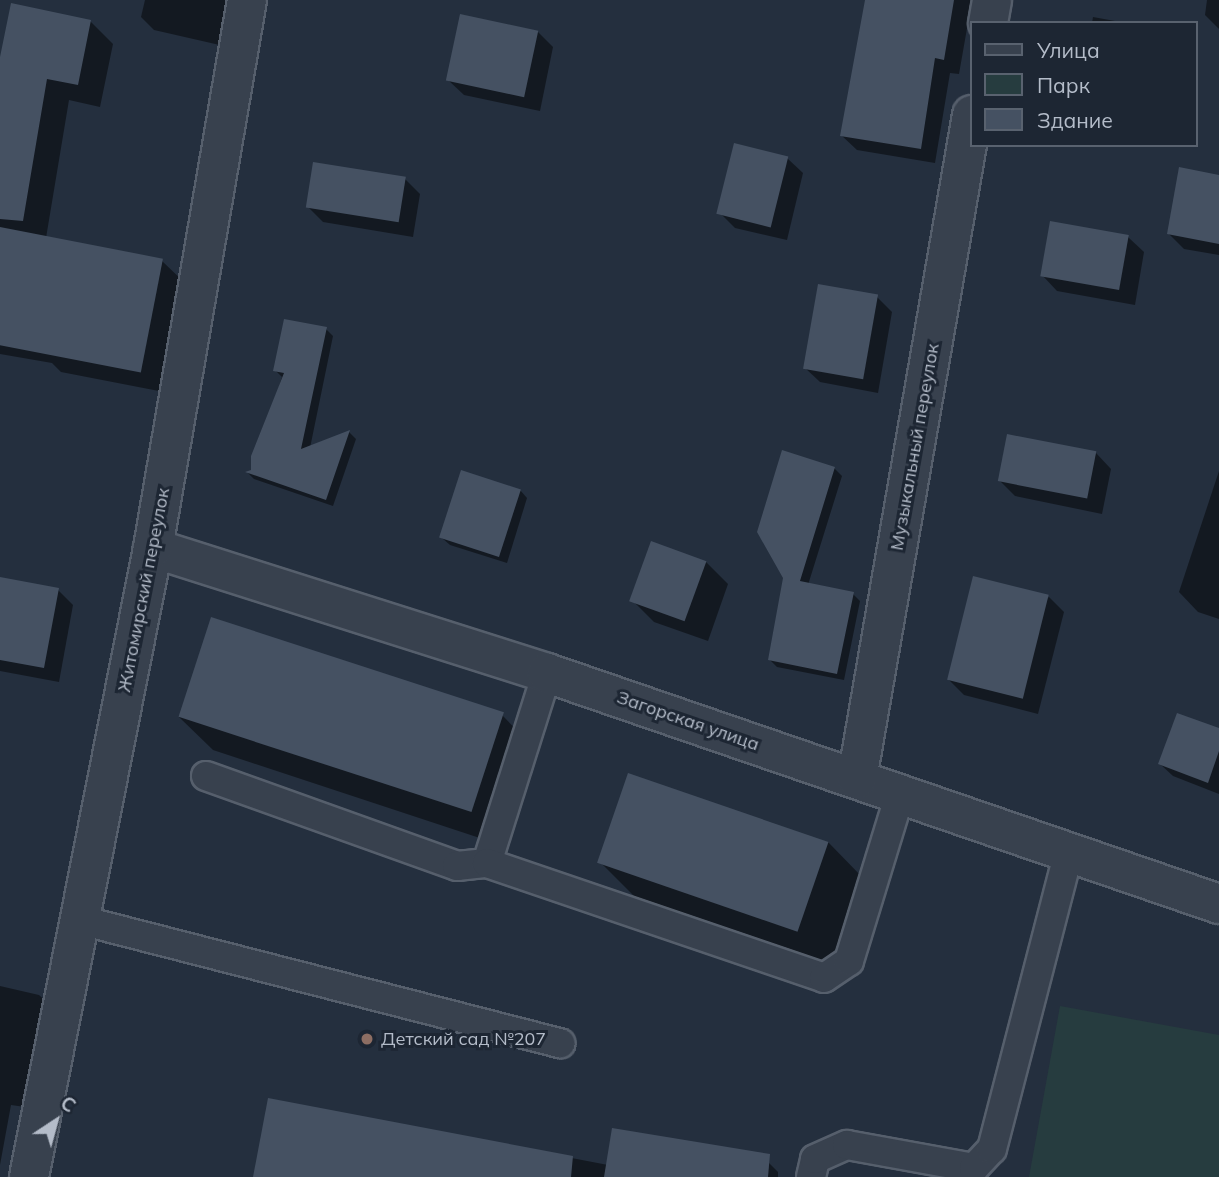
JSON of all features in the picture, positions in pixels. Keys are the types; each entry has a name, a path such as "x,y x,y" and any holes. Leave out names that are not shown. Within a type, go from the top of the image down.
{"street":[{"name":"Житомирский переулок","path":"29,1177 153,548 247,0"},
{"path":"988,21 992,0"},
{"name":"Музыкальный переулок","path":"857,779 970,127"},
{"name":"Загорская улица","path":"153,548 547,673 1219,904"}],"lane":[{"path":"487,863 547,673"},
{"path":"206,776 457,866 487,863 824,978 849,961 900,794"},
{"path":"811,1177 815,1159 847,1145 974,1168 992,1149 1069,852"},
{"path":"80,920 560,1043"}],"green space":[{"path":"1060,1006 1219,1035 1219,1177 1029,1177"}],"building":[{"path":"865,0 954,0 944,60 935,58 921,149 840,136"},
{"path":"11,3 91,20 78,85 47,79 23,221 0,219 0,57"},
{"path":"460,14 538,31 524,97 446,81"},
{"path":"734,143 788,157 771,227 716,214"},
{"path":"313,162 406,177 399,222 306,207"},
{"path":"1179,167 1219,175 1219,244 1167,234"},
{"path":"1050,221 1129,235 1119,290 1040,276"},
{"path":"0,227 163,259 141,373 0,345"},
{"path":"818,284 878,295 863,379 803,369"},
{"path":"284,319 327,327 301,449 350,430 326,500 245,472 251,470 251,456 284,373 273,371"},
{"path":"1007,434 1096,451 1087,498 998,481"},
{"path":"782,450 835,467 800,581 854,592 837,674 768,660 783,578 757,532"},
{"path":"461,470 521,489 499,557 439,538"},
{"path":"651,541 706,561 685,621 629,601"},
{"path":"973,576 1049,595 1023,699 947,680"},
{"path":"0,577 59,588 44,668 0,660"},
{"path":"211,617 504,712 471,812 179,717"},
{"path":"1177,713 1219,728 1219,751 1208,783 1158,764"},
{"path":"628,773 828,842 798,932 597,863"},
{"path":"268,1098 573,1156 571,1177 253,1177"},
{"path":"612,1128 770,1154 768,1177 604,1177"}],"place":[{"name":"Детский сад №207","path":"367,1039"}]}
